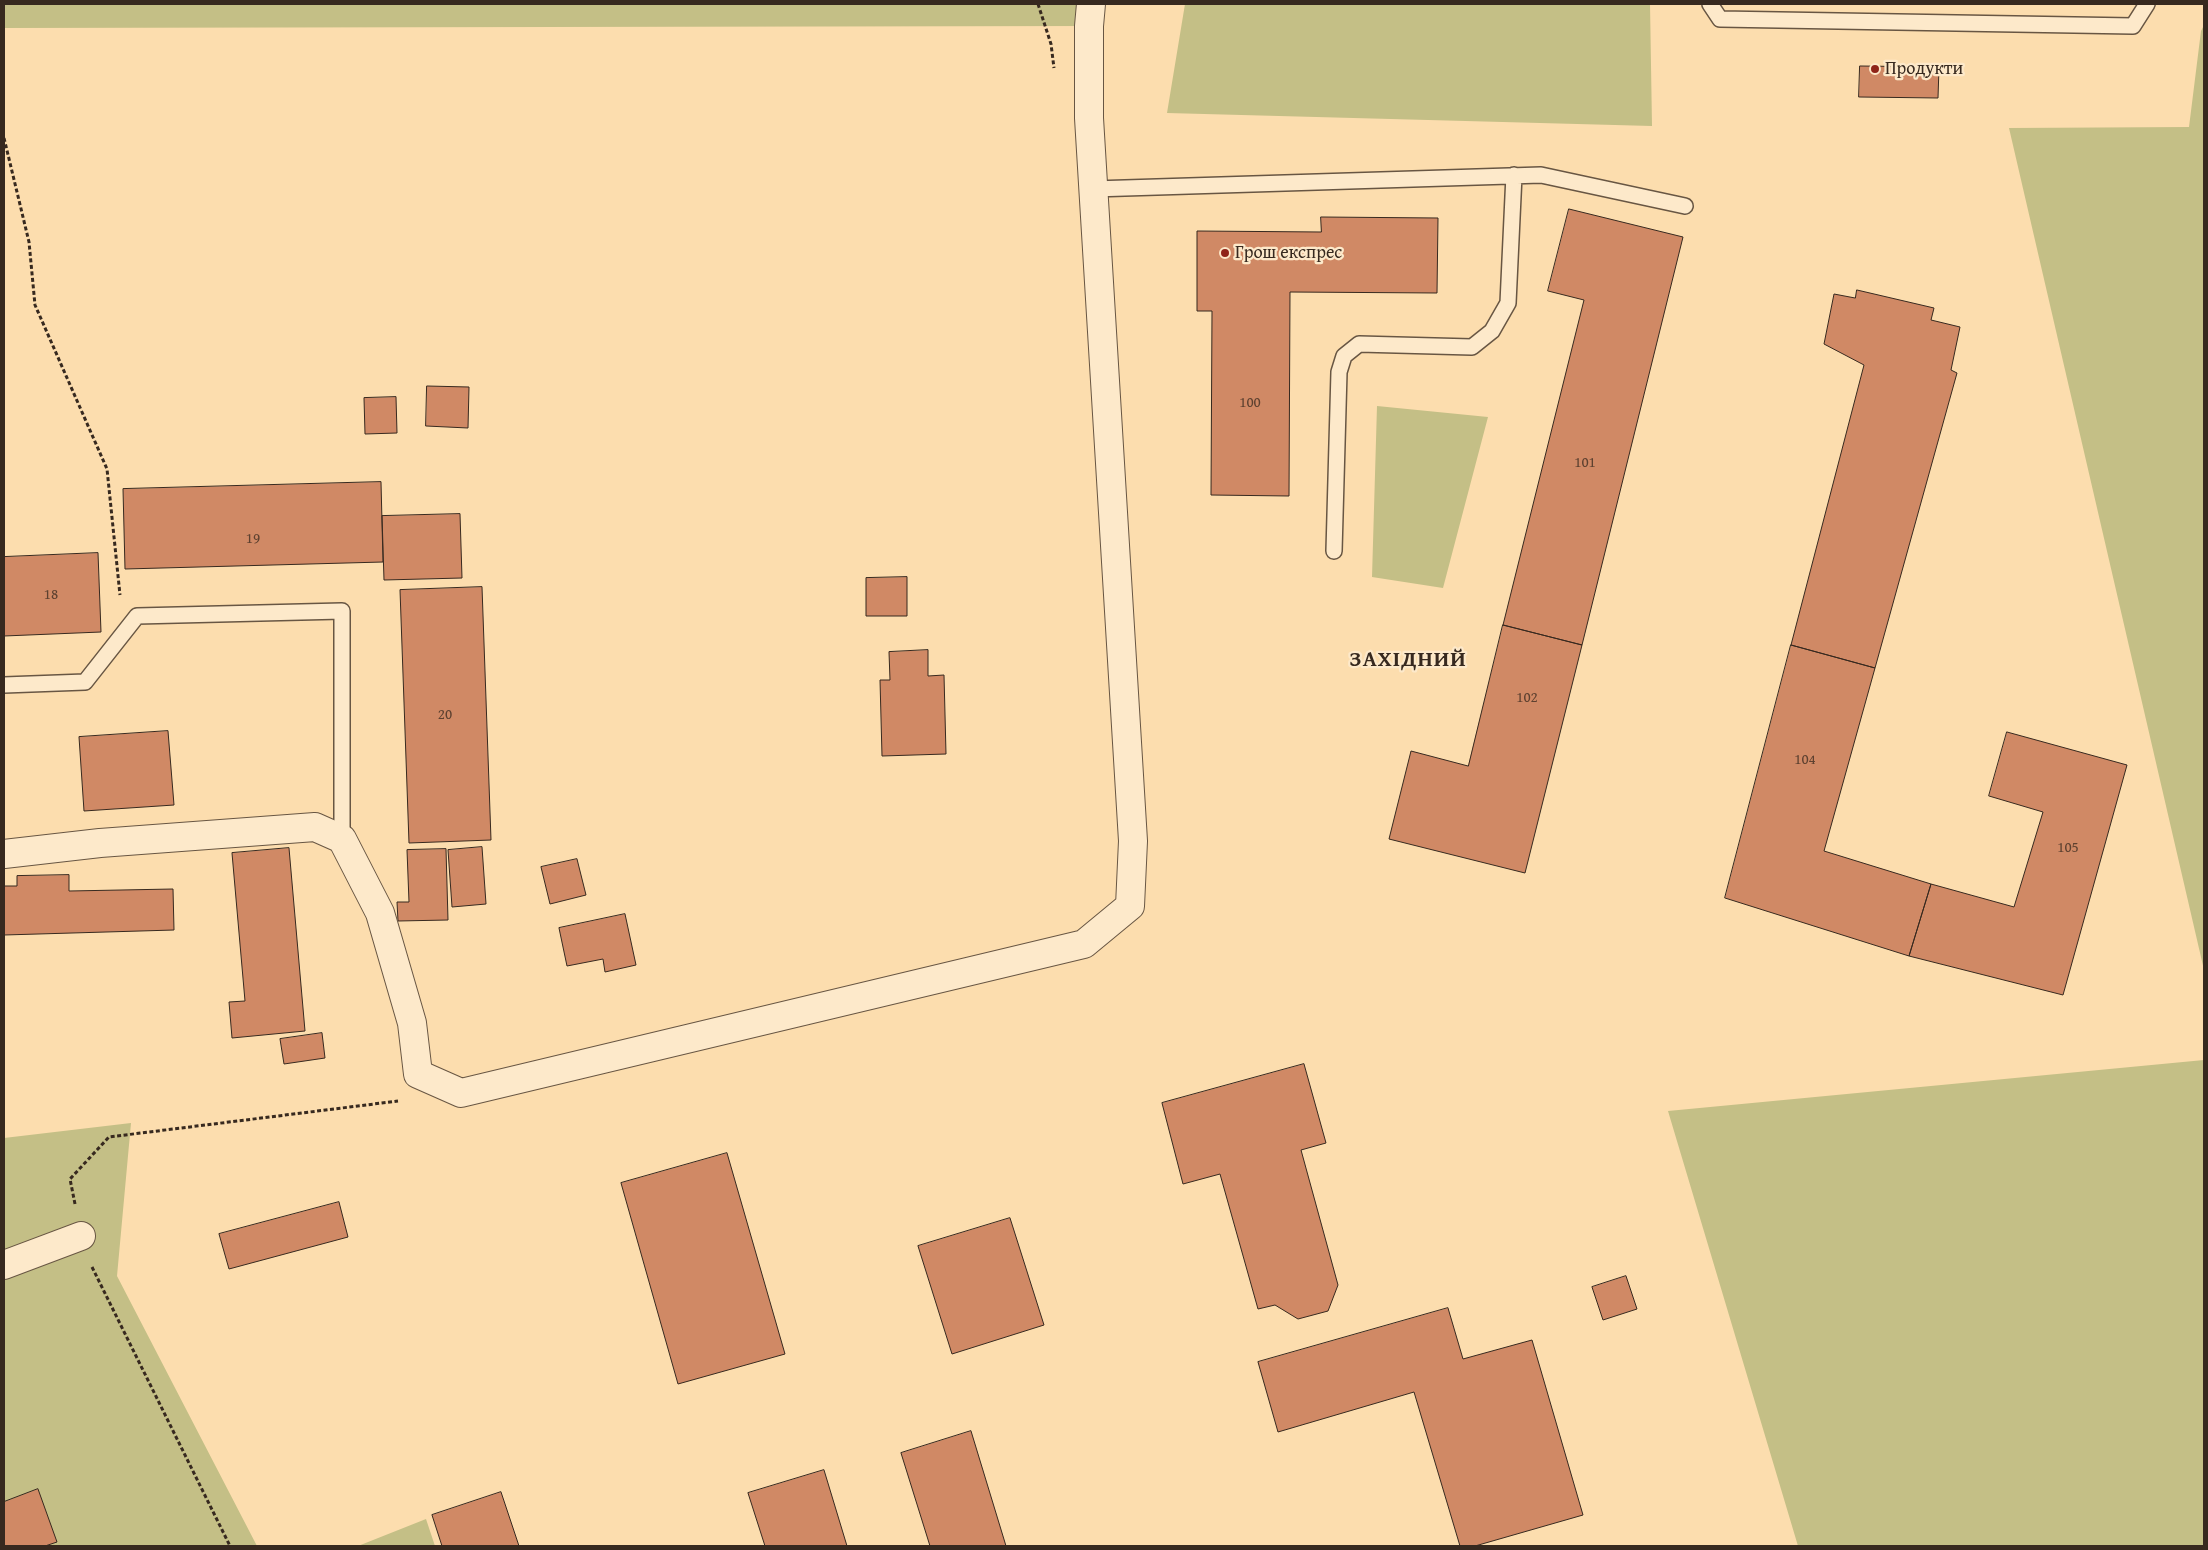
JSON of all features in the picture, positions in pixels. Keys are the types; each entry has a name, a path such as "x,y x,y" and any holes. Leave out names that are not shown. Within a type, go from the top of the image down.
{"street":[{"path":"4,854 100,843 315,827 342,839 380,913 412,1023 418,1074 460,1093 1084,944 1130,906 1134,841 1089,118 1089,26 1091,4"},
{"path":"4,1265 81,1236"}],"lane":[{"path":"1710,4 1720,19 2133,26 2147,4"},
{"path":"1093,189 1541,175 1685,206"},
{"path":"1334,551 1339,372 1344,356 1359,344 1472,347 1492,331 1508,304 1514,176"},
{"path":"4,686 85,682 137,616 342,611 342,839"}],"path":[{"path":"4,138 29,242 35,305 107,469 120,601 137,616"},
{"path":"230,1546 85,1253 70,1179 109,1137 402,1100"}],"shaded area":[{"path":"4,4 1091,4 1089,26 4,28"},
{"path":"1185,4 1650,4 1652,126 1167,113"},
{"path":"2204,25 2204,970 2009,128 2189,127 2201,31"},
{"path":"1377,406 1488,417 1443,588 1372,577"},
{"path":"2204,1060 2204,1546 1798,1546 1668,1111"},
{"path":"131,1123 117,1276 257,1546 4,1546 4,1138"},
{"path":"426,1519 435,1546 358,1546"}],"building":[{"path":"1860,66 1939,67 1938,98 1859,97"},
{"path":"1569,209 1683,237 1582,645 1503,625 1584,300 1548,291"},
{"path":"1321,217 1438,218 1437,293 1290,292 1289,496 1211,495 1212,311 1197,311 1197,231 1321,232"},
{"path":"1857,290 1934,308 1931,320 1960,327 1951,370 1957,373 1875,668 1791,645 1864,365 1824,344 1834,294 1855,298"},
{"path":"427,386 469,387 468,428 426,426"},
{"path":"396,397 397,433 365,434 364,398"},
{"path":"381,482 383,562 125,569 123,489"},
{"path":"460,514 462,578 384,580 382,516"},
{"path":"98,553 101,632 4,636 4,557"},
{"path":"907,577 907,616 866,616 866,578"},
{"path":"482,587 491,840 409,843 400,590"},
{"path":"1503,625 1582,645 1525,873 1389,839 1411,751 1468,766"},
{"path":"1791,645 1875,668 1824,851 1931,884 1909,956 1725,898"},
{"path":"928,650 928,676 944,675 946,754 882,756 880,680 890,680 889,652"},
{"path":"168,731 174,805 84,811 79,737"},
{"path":"2007,732 2127,765 2063,995 1909,956 1931,884 2014,907 2043,812 1989,796"},
{"path":"482,847 486,904 452,907 448,850"},
{"path":"289,848 305,1031 232,1038 229,1002 245,1001 232,853"},
{"path":"446,849 448,920 398,921 397,902 409,902 407,850"},
{"path":"577,859 586,895 550,904 541,867"},
{"path":"69,875 69,891 173,889 174,930 4,935 4,886 17,886 17,876"},
{"path":"625,914 636,965 605,972 603,959 567,966 559,928"},
{"path":"322,1033 325,1058 284,1064 280,1039"},
{"path":"1304,1064 1326,1143 1301,1150 1338,1285 1328,1311 1298,1319 1275,1305 1258,1309 1220,1174 1183,1184 1162,1103"},
{"path":"727,1153 785,1354 678,1384 621,1183"},
{"path":"339,1202 348,1237 229,1269 219,1234"},
{"path":"1010,1218 1044,1325 952,1354 918,1246"},
{"path":"1626,1276 1637,1309 1603,1320 1592,1287"},
{"path":"1448,1308 1463,1359 1532,1340 1583,1515 1475,1546 1460,1546 1414,1392 1278,1432 1258,1362"},
{"path":"971,1431 1006,1546 930,1546 901,1453"},
{"path":"824,1470 847,1546 765,1546 748,1493"},
{"path":"38,1489 57,1542 45,1546 4,1546 4,1502"},
{"path":"501,1492 519,1546 442,1546 432,1515"}],"place":[{"name":"Продукти","path":"1875,69"},
{"name":"Грош експрес","path":"1225,253"}],"district":[{"name":"ЗАХІДНИЙ","path":"1408,660"}]}
